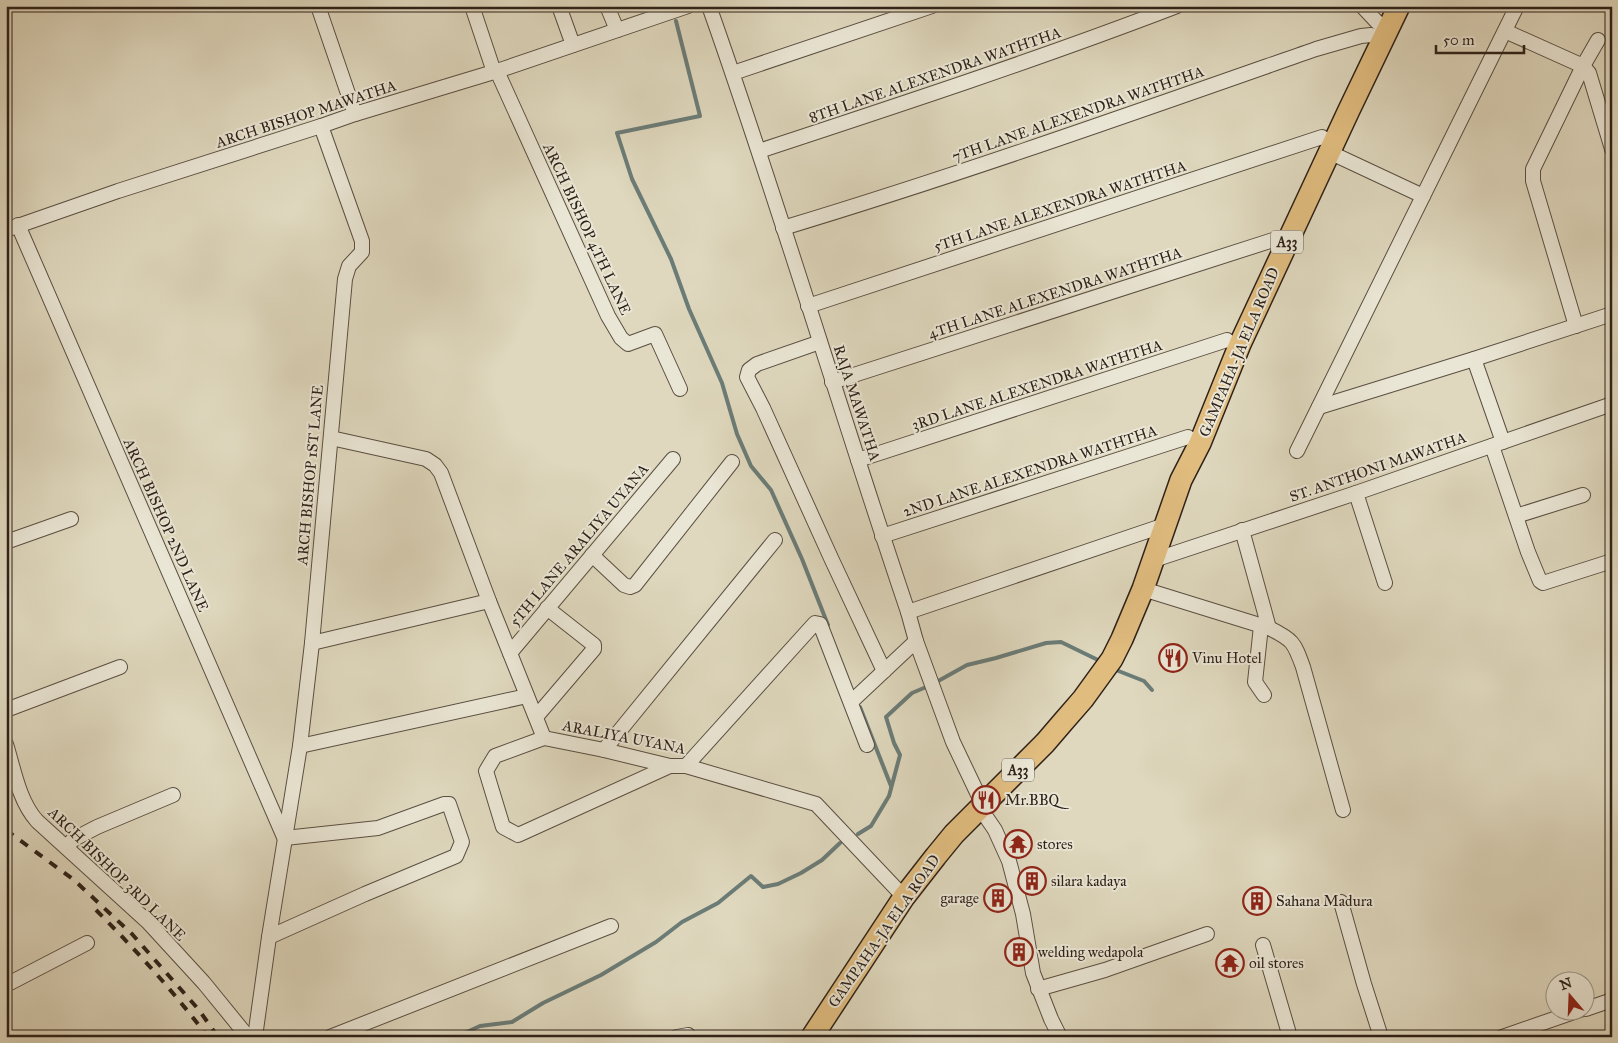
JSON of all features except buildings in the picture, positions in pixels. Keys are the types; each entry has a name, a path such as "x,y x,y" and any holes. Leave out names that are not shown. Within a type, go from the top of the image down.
{"highway":[{"name":"GAMPAHA-JA ELA ROAD","path":"812,1037 904,898 954,834 1045,743 1083,699 1112,659 1143,589 1181,480 1200,443 1281,240 1381,26 1399,6"},
{"name":"GAMPAHA-JA ELA ROAD","path":"1181,480 1188,436 1227,340 1281,240"}],"street":[{"path":"318,6 355,114"},
{"path":"472,6 496,72"},
{"path":"559,6 573,45"},
{"path":"607,6 617,30"},
{"name":"ARCH BISHOP MAWATHA","path":"12,227 355,114 496,72 688,6"},
{"name":"RAJA MAWATHA","path":"709,6 759,151 916,641 952,742 1009,861 1023,914 1033,974 1050,1019 1060,1037"},
{"path":"733,73 932,6"},
{"name":"8TH LANE ALEXENDRA WATHTHA","path":"759,151 969,82 1177,6"},
{"path":"1362,6 1381,26"},
{"path":"1297,451 1517,6"},
{"name":"7TH LANE ALEXENDRA WATHTHA","path":"783,228 1007,156 1316,49 1361,36 1381,26"},
{"path":"1505,31 1583,66 1588,73 1612,149"},
{"path":"1576,326 1533,181 1533,169 1583,66 1598,40"},
{"name":"ARCH BISHOP 4TH LANE","path":"496,72 612,323 621,338 628,344 655,334 680,389"},
{"name":"ARCH BISHOP 1ST LANE","path":"255,1037 269,936 300,746 312,643 331,438 336,359 345,279 349,266 362,252 362,241 322,126"},
{"path":"1325,145 1424,196"},
{"name":"5TH LANE ALEXENDRA WATHTHA","path":"808,306 1325,145"},
{"name":"ARCH BISHOP 2ND LANE","path":"12,227 285,838"},
{"name":"4TH LANE ALEXENDRA WATHTHA","path":"832,382 1281,240"},
{"path":"1319,406 1474,359 1612,314"},
{"name":"3RD LANE ALEXENDRA WATHTHA","path":"858,460 1227,340"},
{"path":"820,342 757,364 749,370 746,377 763,408 830,558 884,671"},
{"path":"1474,359 1516,516 1540,581 1543,583 1612,560"},
{"name":"ST. ANTHONI MAWATHA","path":"1154,560 1356,493 1612,404"},
{"name":"2ND LANE ALEXENDRA WATHTHA","path":"882,536 1188,436"},
{"name":"ARALIYA UYANA","path":"331,438 426,460 435,465 441,473 489,601 544,738 670,766 686,766 816,804 904,898"},
{"name":"5TH LANE ARALIYA UYANA","path":"510,653 672,459"},
{"path":"592,555 624,586 630,587 635,585 732,462"},
{"path":"1356,493 1386,583"},
{"path":"1516,516 1583,495"},
{"path":"6,542 70,518"},
{"path":"908,612 1165,525"},
{"path":"1242,530 1265,627 1255,682 1264,695"},
{"path":"604,750 775,540"},
{"path":"1143,589 1265,627 1283,635 1296,646 1343,810"},
{"path":"312,643 489,601"},
{"path":"536,717 594,650 594,645 547,608"},
{"path":"686,766 815,623 820,624 867,744"},
{"path":"851,702 916,641"},
{"path":"6,710 120,667"},
{"path":"300,746 527,696"},
{"path":"544,738 495,756 486,771 503,828 518,835 670,766"},
{"name":"ARCH BISHOP 3RD LANE","path":"6,744 29,812 148,922 204,984 248,1037"},
{"path":"66,848 74,839 97,827 173,795"},
{"path":"269,936 456,856 462,842 449,804 444,804 378,828 285,838"},
{"path":"1341,902 1381,1037"},
{"path":"330,1037 611,926"},
{"path":"1038,989 1105,970 1207,934"},
{"path":"6,984 87,943"},
{"path":"1263,945 1290,1037"},
{"path":"1596,1006 1612,1000"},
{"path":"1502,1037 1523,1034 1556,1020"},
{"path":"677,1037 688,1035 689,1037"}],"waterway":[{"path":"676,21 700,116 617,133 632,179 671,259 689,309 722,383 737,434 751,466 771,490 802,559 828,625"},
{"path":"858,834 871,826 889,796 900,755 886,717 912,693 967,665 1046,643 1061,642 1098,660"},
{"path":"1116,670 1144,681 1152,690"},
{"path":"860,707 891,786"},
{"path":"456,1037 480,1026 512,1022 543,1003 601,975 656,942 682,922 718,903 751,876 763,887 778,884 822,860 840,843"}],"railway":[{"path":"6,830 74,880 132,934 199,1010 218,1037"},
{"path":"96,910 126,940 208,1037"}],"place":[{"name":"Vinu Hotel","path":"1173,658"},
{"name":"Mr.BBQ","path":"986,800"},
{"name":"stores","path":"1018,844"},
{"name":"silara kadaya","path":"1032,881"},
{"name":"garage","path":"998,898"},
{"name":"Sahana Madura","path":"1257,901"},
{"name":"welding wedapola","path":"1019,952"},
{"name":"oil stores","path":"1230,963"}]}
